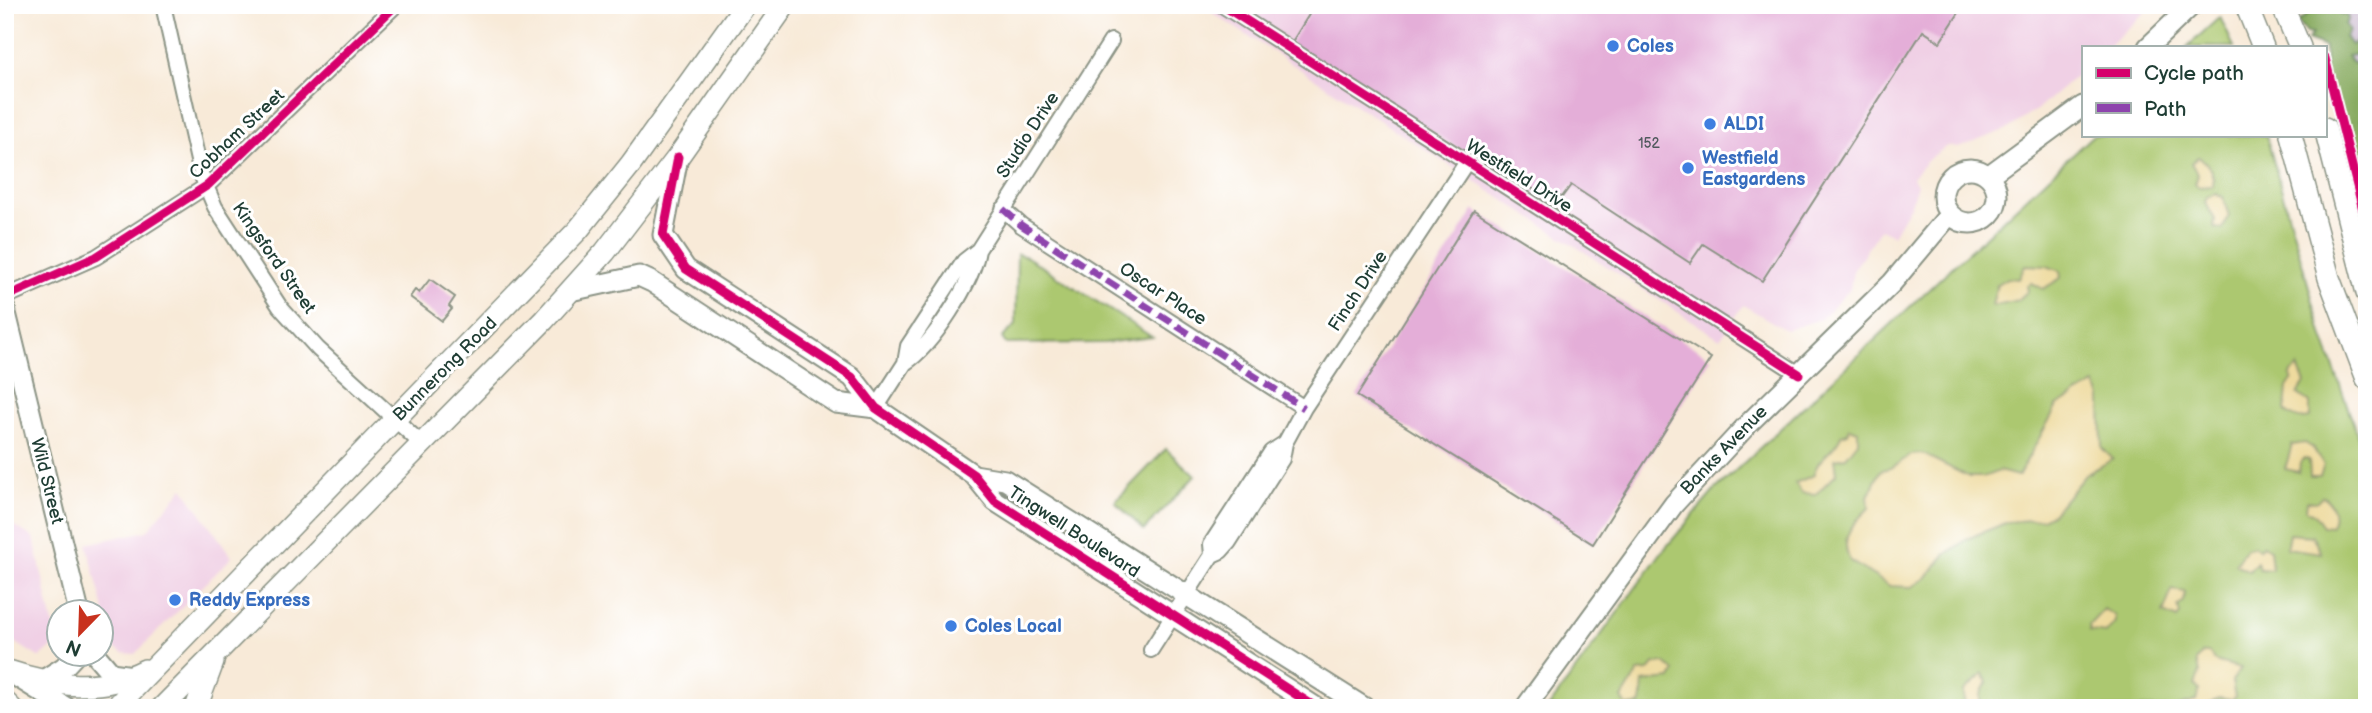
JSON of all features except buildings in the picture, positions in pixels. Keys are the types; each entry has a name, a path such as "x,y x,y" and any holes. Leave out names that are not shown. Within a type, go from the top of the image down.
{"main road":[{"name":"Bunnerong Road","path":"115,708 578,230 631,163 745,5"},
{"name":"Bunnerong Road","path":"162,708 423,445 570,291 605,251 678,157 785,5"},
{"path":"2246,5 2263,46"},
{"path":"2282,5 2299,44"},
{"path":"2326,132 2367,293"},
{"path":"2291,136 2329,278 2367,379"},
{"path":"196,708 218,650"},
{"path":"7,670 40,682 106,684 134,676 168,655"},
{"path":"5,700 11,708"}],"street":[{"name":"Kingsford Street","path":"163,5 201,174 215,207 280,307 318,349 423,445"},
{"name":"Cobham Street","path":"5,297 96,257 208,186 396,5"},
{"name":"Westfield Drive","path":"1222,5 1799,374"},
{"path":"2149,46 2192,5"},
{"path":"2291,5 2299,44"},
{"name":"Studio Drive","path":"876,408 905,363 920,353 975,268 978,250 1111,41"},
{"path":"1988,176 2082,107"},
{"name":"Tingwell Boulevard","path":"678,157 663,235 686,269 852,377 876,408 974,475 995,501 1317,708"},
{"name":"Finch Drive","path":"1151,650 1212,555 1221,551 1229,542 1282,459 1285,443 1304,408 1466,163"},
{"path":"1966,169 1988,176 1997,197 1986,218 1971,223 1950,215 1942,199 1947,180 1966,169"},
{"name":"Oscar Place","path":"1003,209 1021,225 1304,408"},
{"name":"Banks Avenue","path":"1525,708 1674,504 1717,455 1892,283 1950,215"},
{"name":"Tingwell Boulevard","path":"570,291 639,276 836,402 876,408"},
{"name":"Wild Street","path":"5,309 76,598"},
{"name":"Tingwell Boulevard","path":"974,475 1005,480 1365,708"},
{"path":"40,682 62,668"},
{"path":"107,668 111,673 134,676"},
{"path":"7,670 67,708"},
{"path":"5,700 20,708"}],"shaded area":[{"name":"Westfield Eastgardens","path":"1200,5 2153,5 2108,46 2082,46 2082,71 2039,108 2008,129 1958,148 1947,146 1929,159 1912,177 1917,184 1911,204 1893,235 1880,229 1853,271 1850,289 1821,319 1786,330 1743,305 1720,339"},
{"path":"2310,5 2367,5 2367,228 2326,68 2325,46"},
{"path":"183,488 232,557 135,654 123,653 116,649 116,598 101,598 87,544 147,531"},
{"path":"5,520 34,538 47,598 46,653 40,658 5,636"}],"green space":[{"path":"2309,5 2351,5 2340,10 2341,15 2347,15 2348,19 2345,24 2349,31 2345,37 2351,45 2360,40 2362,45 2356,48 2360,54 2347,56 2352,63 2363,63 2367,68 2367,85 2357,88 2361,98 2367,100 2366,118 2360,120 2367,127 2367,228 2356,192 2351,193 2346,188 2352,178 2339,124 2347,125 2332,105 2326,87 2326,46 2307,40 2312,34 2306,33 2297,22 2307,15"},
{"path":"2220,17 2234,46 2188,46"},
{"path":"2092,136 2266,136 2323,337 2359,439 2367,453 2367,708 1548,708 1661,553 1715,490"},
{"path":"1017,254 1027,257 1152,337 1104,343 1006,344 1002,338 1016,325"},
{"path":"1166,449 1195,476 1144,530 1115,502"}],"sand":[{"path":"2198,157 2210,169 2213,186 2198,187 2195,184 2198,175 2191,163"},
{"path":"2215,194 2223,197 2229,216 2223,229 2214,228 2215,220 2205,202 2207,197"},
{"path":"2025,265 2047,266 2060,271 2061,278 2043,289 2031,283 2027,286 2028,291 2018,300 1992,306 1997,284 2007,278 2019,279"},
{"path":"2298,367 2305,383 2298,394 2310,403 2310,417 2304,419 2293,417 2285,410 2287,387 2292,380 2290,374"},
{"path":"2095,384 2101,397 2102,448 2113,459 2085,475 2053,514 2042,519 2008,522 1969,538 1945,555 1926,578 1912,587 1890,586 1850,561 1846,545 1849,531 1869,508 1868,496 1881,470 1891,468 1911,455 1923,454 1969,477 1983,477 1999,471 2018,476 2057,406"},
{"path":"1850,428 1858,431 1858,442 1846,457 1835,459 1837,473 1816,494 1802,493 1795,483 1814,475 1818,464"},
{"path":"2305,443 2313,448 2324,465 2320,476 2310,476 2309,460 2305,458 2300,462 2299,472 2285,469 2292,445"},
{"path":"2322,496 2333,510 2330,527 2323,526 2315,515 2306,510 2307,501 2316,502"},
{"path":"2289,534 2312,536 2321,553 2286,548"},
{"path":"2254,546 2259,550 2262,546 2270,549 2272,570 2259,569 2257,562 2249,571 2235,564 2246,548"},
{"path":"2172,590 2185,592 2178,607 2180,614 2177,619 2163,613"},
{"path":"2104,609 2115,616 2115,622 2106,633 2090,631 2089,625"},
{"path":"2203,653 2209,653 2215,661 2241,668 2232,681 2235,697 2231,700 2219,698 2203,708 2173,708 2196,701 2199,690 2195,685 2200,672 2196,661"},
{"path":"1664,663 1675,671 1671,679 1643,682 1641,704 1629,706 1624,703 1622,698 1638,672 1649,671 1654,664"},
{"path":"1983,674 1987,682 1980,695 1980,706 1958,708 1964,702 1964,691"}],"marked path":[{"path":"1003,209 1021,225 1304,408"}],"cycle path":[{"path":"5,297 96,257 208,185 396,5"},
{"path":"1222,5 1799,374"},
{"path":"2326,62 2367,226"},
{"path":"678,157 663,235 686,269 852,377 876,408 974,475 995,501 1317,708"}],"place":[{"name":"Coles","path":"1613,46"},
{"name":"ALDI","path":"1710,124"},
{"name":"Westfield Eastgardens","path":"1688,168"},
{"name":"Reddy Express","path":"175,600"},
{"name":"Coles Local","path":"951,626"}]}
